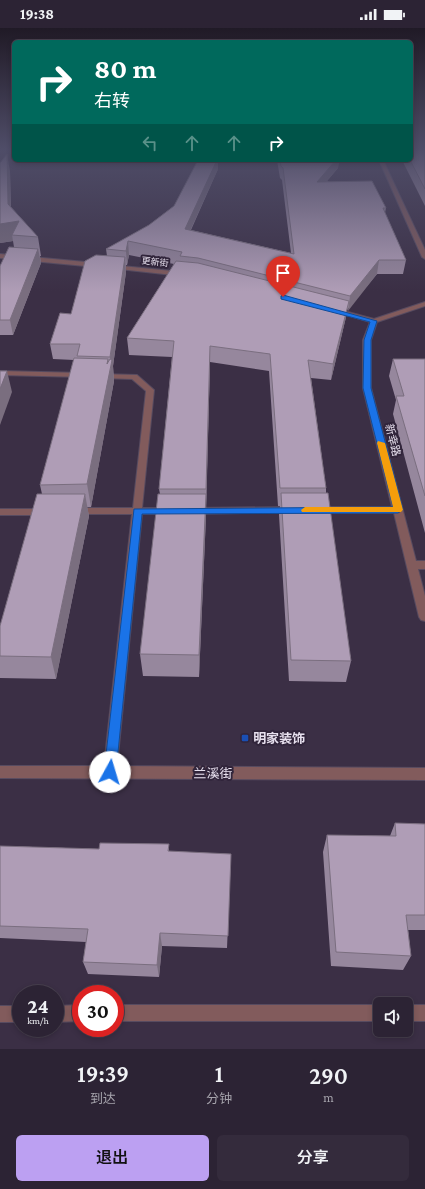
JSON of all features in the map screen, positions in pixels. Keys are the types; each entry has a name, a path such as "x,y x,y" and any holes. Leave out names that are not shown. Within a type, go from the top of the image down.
{"street":[{"path":"397,196 425,257"},
{"path":"0,256 100,266"},
{"name":"更新街","path":"108,266 191,275"},
{"path":"329,309 374,321 425,304"},
{"name":"新幸路","path":"374,321 368,340 367,388 425,617"},
{"path":"0,373 134,377 150,390 110,772"},
{"path":"0,512 398,510"},
{"path":"412,565 425,565"},
{"name":"兰溪街","path":"0,772 425,774"},
{"path":"124,1013 373,1013"},
{"path":"413,1013 425,1013"},
{"path":"0,1014 12,1014"}],"building":[{"path":"0,196 8,196 8,204 38,237 12,235 19,221 0,224"},
{"path":"179,196 200,196 185,229 294,254 287,196 380,196 386,208 383,208 406,260 379,260 350,296 198,258 180,256 182,252 128,241 126,251 106,249 149,225 174,206"},
{"path":"9,247 38,249 10,320 0,320 0,266"},
{"path":"96,255 125,257 110,357 77,356 80,344 50,344 60,313 71,314 85,261"},
{"path":"176,261 198,263 349,301 333,364 308,360 326,488 280,488 270,354 210,346 206,489 159,489 174,341 127,338"},
{"path":"74,358 108,359 107,364 110,359 112,360 87,484 40,485"},
{"path":"393,359 425,359 425,496 396,396 404,396"},
{"path":"0,371 7,371 0,389"},
{"path":"281,493 328,493 351,661 291,660"},
{"path":"37,494 85,494 51,657 0,656 0,626"},
{"path":"158,494 206,494 199,655 140,654"},
{"path":"395,823 425,824 425,915 406,915 411,956 336,952 327,835 396,836"},
{"path":"100,843 169,844 168,851 231,854 228,936 160,933 157,965 83,962 88,929 0,926 0,846 99,849"}],"slow traffic":[{"path":"305,510 398,510 381,443"}],"place":[{"name":"明家装饰","path":"245,738"}],"route":[{"path":"110,772 138,511 398,510 367,388 368,340 374,321 283,297"}]}
